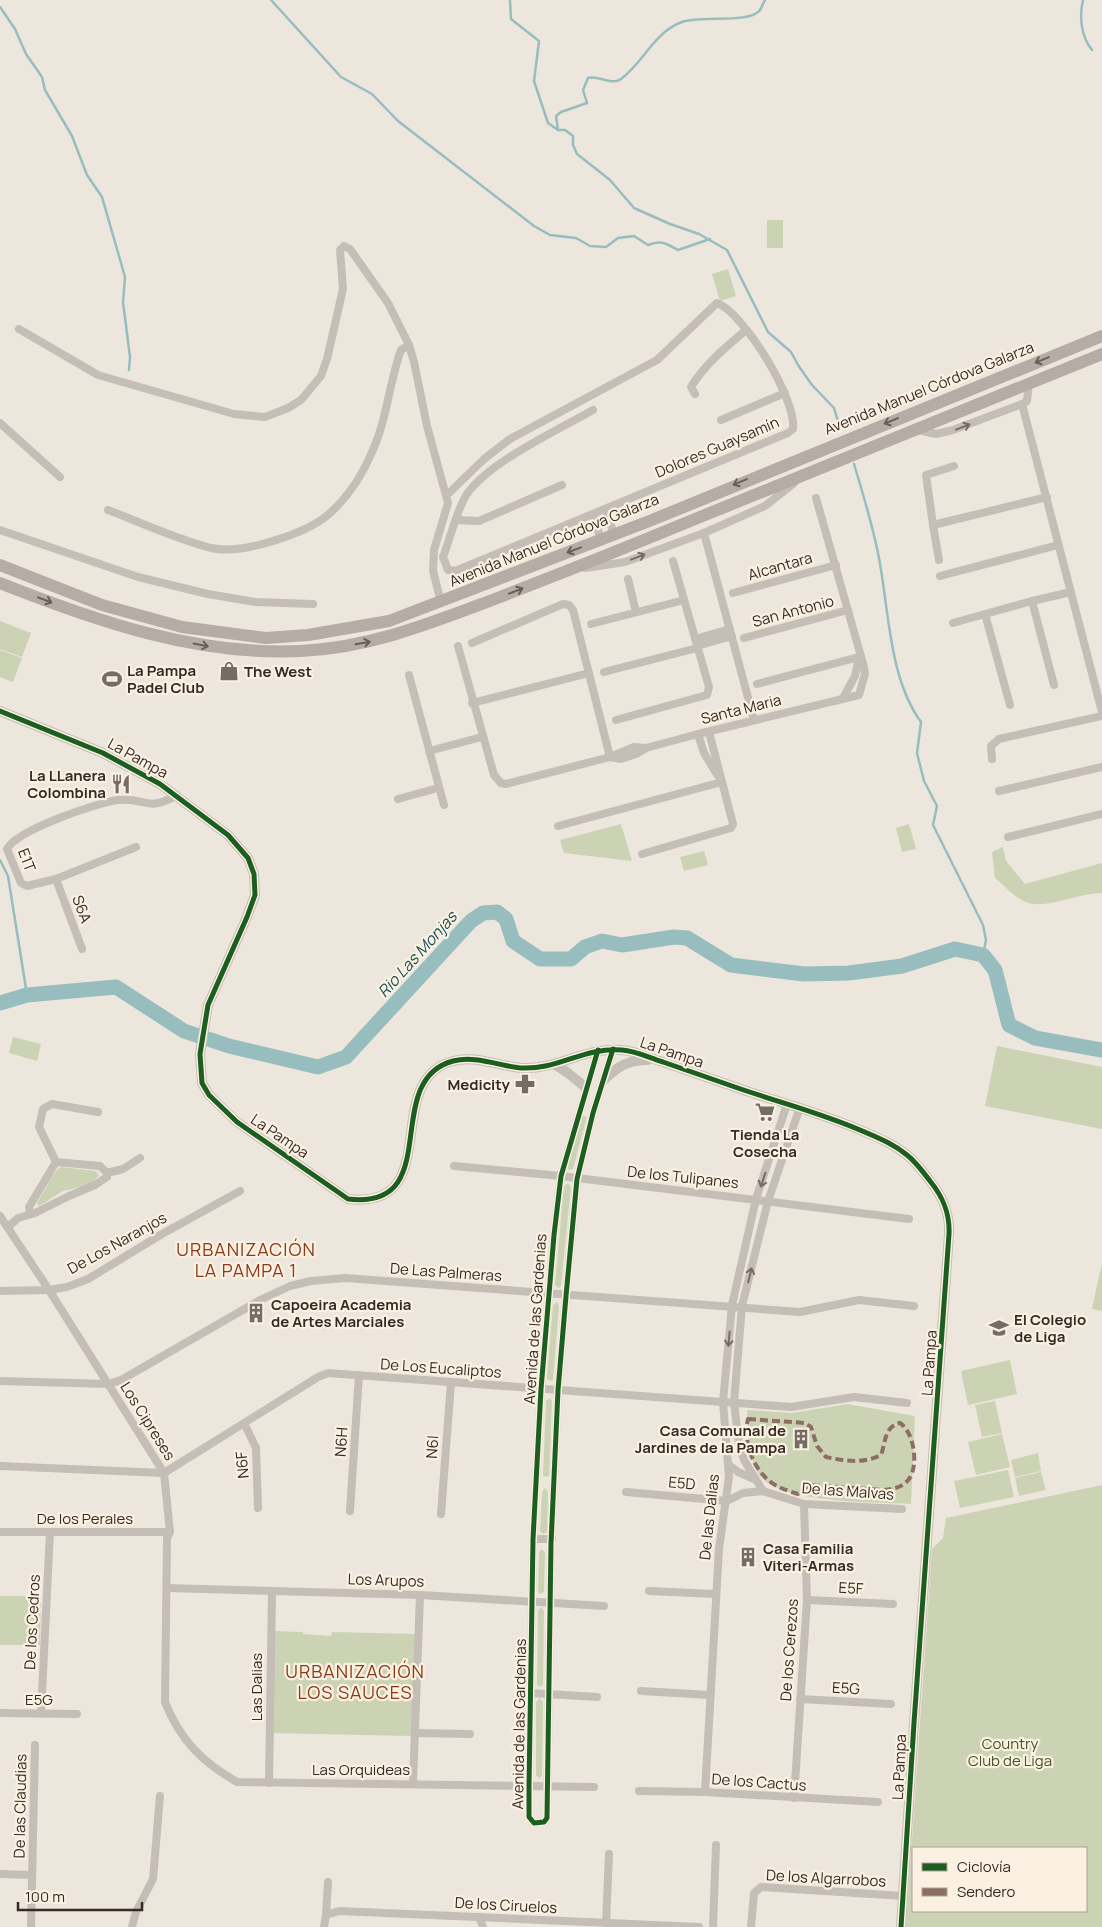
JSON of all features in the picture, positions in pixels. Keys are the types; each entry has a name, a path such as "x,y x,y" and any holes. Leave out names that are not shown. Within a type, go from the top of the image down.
{"main road":[{"name":"Avenida Manuel Córdova Galarza","path":"0,565 102,605 182,627 266,638 308,635 389,621 601,540 1102,336"},
{"path":"0,582 82,614 165,638 233,650 303,652 396,636 574,570 806,473 1102,354"},
{"path":"12,588 18,572"}],"street":[{"path":"19,329 98,375 234,414 265,417 288,408 301,400 320,376 340,308 343,289 340,250 344,246 356,254 378,286 409,345 439,475 447,499 434,550 433,572 440,602"},
{"name":"Dolores Guaysamín","path":"447,499 471,470 510,439 657,360 714,304 721,304 746,330 780,379 794,421 793,429 788,433 455,571 448,570 443,558 464,500 472,487 524,447 593,410"},
{"path":"695,394 691,387 696,379 719,354 746,330"},
{"path":"108,510 171,535 213,548 247,547 269,542 292,534 328,515 359,480 373,450 398,357 401,350 409,345"},
{"path":"916,429 936,434 953,430 1022,404 1027,401 1029,383"},
{"path":"721,420 785,393"},
{"path":"1022,404 1102,712"},
{"path":"0,423 60,477"},
{"path":"939,560 932,525 926,475 954,466"},
{"path":"574,570 625,562 704,532 765,506 806,473"},
{"path":"456,520 479,521 562,485"},
{"name":"Santa Maria","path":"482,736 494,775 501,783 506,784 610,757 634,747 646,748 859,695 865,674 816,498"},
{"path":"932,525 1047,498"},
{"path":"606,509 614,534"},
{"path":"593,514 601,540"},
{"path":"0,530 138,577 208,594 255,602 313,604"},
{"path":"704,532 754,720"},
{"path":"940,576 1058,545"},
{"path":"616,720 706,695 709,687 674,562"},
{"name":"Alcantara","path":"733,593 836,565"},
{"path":"628,579 636,612"},
{"path":"953,623 1071,592"},
{"path":"592,624 684,600"},
{"path":"1032,601 1054,685"},
{"path":"472,643 563,604 569,605 573,610 610,757"},
{"name":"San Antonio","path":"744,638 848,610"},
{"path":"985,614 1010,706"},
{"path":"604,672 731,633"},
{"path":"429,751 482,736 458,646"},
{"path":"757,684 859,657"},
{"name":"Santa Maria","path":"843,698 855,676 859,657"},
{"path":"472,703 589,673"},
{"path":"409,675 444,806"},
{"name":"La Pampa","path":"0,711 103,753 176,795 239,846 248,858 254,874 255,895 213,992 205,1018 200,1054 202,1083 209,1096 237,1122 348,1199 365,1201 382,1198 395,1187 403,1176 419,1091 436,1070 452,1061 463,1060 479,1060 522,1068 556,1065 575,1056 598,1050 613,1049 638,1052 655,1060 848,1124 898,1148 915,1162 934,1186 949,1216 943,1346 914,1724 901,1927"},
{"path":"992,758 990,746 1000,739 1102,716"},
{"path":"642,854 731,828 732,824 709,732"},
{"path":"698,734 704,753 722,782"},
{"path":"1000,791 1102,767"},
{"path":"558,826 722,782"},
{"path":"398,799 438,788"},
{"name":"E1T","path":"136,847 56,879 24,886 7,849 9,845 40,825 83,810 118,800 152,805 163,803 176,795"},
{"path":"1008,837 1102,814"},
{"name":"S6A","path":"56,879 82,949"},
{"name":"Avenida de las Gardenias","path":"598,1050 585,1087 561,1176 541,1389 533,1539 529,1786 529,1817 534,1823 544,1822 547,1818 550,1603 558,1390 577,1179 613,1049"},
{"path":"604,1080 623,1063 633,1060 655,1060"},
{"path":"556,1065 568,1072 585,1087"},
{"path":"56,1162 39,1127 42,1109 52,1104 98,1112"},
{"name":"De las Dalias","path":"704,1792 719,1549 727,1501 728,1464 723,1402 732,1305 756,1199 787,1104"},
{"path":"763,1492 754,1480 744,1460 739,1444 734,1402 742,1306 768,1201 800,1107"},
{"path":"8,1226 18,1218 35,1213 95,1185 104,1179 107,1173 123,1169 140,1158"},
{"path":"56,1162 100,1166 107,1173"},
{"path":"30,1213 29,1207 56,1162"},
{"name":"De los Tulipanes","path":"454,1166 561,1176 909,1219"},
{"name":"De Los Naranjos","path":"0,1291 49,1290 67,1287 88,1279 240,1190"},
{"name":"Los Cipreses","path":"0,1216 109,1384 164,1473 170,1532 167,1538 165,1702"},
{"name":"De Las Palmeras","path":"0,1381 109,1384 130,1377 260,1300 290,1286 311,1281 345,1278 550,1293 566,1296 732,1305 800,1312 859,1300 914,1306"},
{"name":"De Los Eucaliptos","path":"164,1473 323,1374 359,1375 791,1407 854,1397 907,1403"},
{"name":"N6H","path":"350,1511 359,1375"},
{"name":"N6I","path":"441,1514 450,1382"},
{"name":"N6F","path":"244,1423 256,1448 258,1508"},
{"path":"728,1464 738,1472 754,1480"},
{"path":"0,1466 164,1473"},
{"path":"536,1484 554,1485"},
{"name":"E5D","path":"626,1492 727,1501 743,1493 763,1492"},
{"name":"De las Malvas","path":"763,1492 804,1504 902,1508"},
{"name":"De los Cerezos","path":"794,1798 807,1600 804,1504"},
{"name":"De los Perales","path":"0,1532 170,1532"},
{"name":"De los Cedros","path":"42,1713 50,1532"},
{"path":"533,1539 552,1539"},
{"name":"Los Arupos","path":"167,1588 420,1595 604,1606"},
{"name":"Las Dalias","path":"269,1783 272,1591"},
{"path":"649,1591 716,1594"},
{"path":"413,1782 420,1595"},
{"name":"E5F","path":"807,1600 893,1604"},
{"path":"641,1691 710,1695"},
{"path":"531,1693 597,1697"},
{"name":"E5G","path":"800,1699 890,1704"},
{"name":"Las Orquideas","path":"165,1702 175,1726 194,1750 217,1771 237,1782 413,1782 594,1787"},
{"name":"E5G","path":"0,1713 77,1714"},
{"path":"415,1733 470,1734"},
{"name":"De las Claudias","path":"30,1927 35,1746"},
{"name":"De los Cactus","path":"638,1791 704,1792 878,1802"},
{"path":"132,1927 136,1912 153,1879 160,1796"},
{"path":"713,1927 716,1845"},
{"path":"606,1923 609,1854"},
{"path":"0,1874 32,1874"},
{"path":"324,1927 328,1882"},
{"name":"De los Algarrobos","path":"751,1927 754,1893 761,1887 903,1896"},
{"name":"De los Ciruelos","path":"326,1915 339,1911 584,1924 606,1923 699,1927"},
{"path":"478,1917 483,1927"}],"green space":[{"path":"767,220 783,220 783,248 767,248"},
{"path":"728,269 736,296 720,301 712,274"},
{"path":"0,621 31,633 22,657 0,649"},
{"path":"0,650 22,658 13,682 0,677"},
{"path":"621,824 632,861 564,853 560,840"},
{"path":"909,824 916,849 902,852 896,828"},
{"path":"1003,847 1006,861 1025,884 1102,863 1102,893 1052,903 1033,904 1026,902 995,878 992,852"},
{"path":"704,851 708,865 684,871 680,857"},
{"path":"13,1037 41,1044 37,1061 9,1053"},
{"path":"997,1046 1102,1067 1102,1129 985,1106"},
{"path":"581,1115 587,1117 573,1169 569,1170 567,1167"},
{"path":"60,1167 96,1171 99,1176 89,1185 63,1191 39,1206 37,1203 53,1175"},
{"path":"568,1183 571,1187 561,1286 558,1288 555,1285 564,1186"},
{"path":"1102,1263 1102,1311 1092,1309"},
{"path":"557,1302 559,1306 553,1380 551,1381 547,1379 553,1305"},
{"path":"1010,1360 1017,1394 968,1405 961,1371"},
{"path":"550,1398 552,1401 549,1476 546,1477 543,1475 546,1401"},
{"path":"995,1401 1002,1433 982,1437 975,1405"},
{"path":"847,1404 915,1416 911,1504 805,1496 784,1491 768,1483 758,1473 750,1450 747,1410 793,1413"},
{"path":"1002,1434 1010,1467 976,1475 968,1442"},
{"path":"1038,1453 1041,1471 1015,1477 1011,1460"},
{"path":"1008,1470 1014,1497 960,1508 954,1481"},
{"path":"1041,1472 1046,1490 1019,1496 1015,1478"},
{"name":"Country Club de Liga","path":"1102,1485 1102,1927 906,1927 932,1549 943,1538 946,1518"},
{"path":"545,1488 548,1492 547,1532 543,1534 540,1531 542,1492"},
{"path":"542,1549 545,1553 544,1592 540,1594 538,1592 539,1552"},
{"path":"0,1596 41,1596 40,1645 0,1645"},
{"path":"541,1607 544,1611 543,1685 540,1687 537,1685 538,1611"},
{"path":"275,1631 331,1636 332,1632 416,1634 412,1736 270,1733"},
{"path":"540,1698 543,1702 542,1776 539,1778 536,1775 536,1702"}],"waterway":[{"path":"271,0 341,77 372,94 398,121 534,226 550,235 576,238 590,246 606,247 618,238 634,236 648,245 663,243 678,250 710,239"},
{"path":"510,0 511,19 539,41 534,81 548,123 558,130 565,130 573,136 573,145 577,154 610,180 634,208 699,234 727,250 768,332 791,352 812,385 834,408 840,428"},
{"path":"558,130 556,116 561,112 587,103 583,90 588,78 617,81 629,72 656,40 672,27 690,20 746,17 760,10 765,0"},
{"path":"1083,0 1081,13 1083,33 1092,50"},
{"path":"0,7 15,29 26,54 42,77 45,90 72,136 87,175 102,197 125,277 123,302 130,357 129,370"},
{"path":"854,464 878,553 896,663 910,704 921,722 917,753 924,781 937,806 933,825 983,925 986,940 983,955"},
{"path":"0,860 8,876 27,995"},
{"name":"Rio Las Monjas","path":"0,1003 27,995 116,987 184,1031 229,1046 318,1067 346,1057 471,921 483,913 497,912 506,919 513,941 540,959 571,959 585,947 602,941 622,945 674,937 687,938 731,965 804,974 849,973 902,966 955,949 983,955 995,970 1009,1025 1035,1038 1102,1050"}],"marked path":[{"path":"748,1419 805,1423 811,1427 817,1446 826,1457 854,1461 867,1460 881,1455 888,1431 900,1423 909,1434 914,1449 912,1473 904,1484 888,1490 809,1485 798,1494 791,1492 771,1482 757,1467 752,1458 747,1438 748,1419"}],"cycle path":[{"path":"0,711 103,753 160,784 228,835 248,858 254,874 255,895 208,1005 200,1054 202,1083 209,1095 237,1122 348,1199 378,1197 396,1185 405,1165 419,1093 431,1073 453,1061 462,1059 479,1060 521,1068 535,1068 608,1050 638,1053 850,1126 883,1140 902,1151 916,1164 935,1187 947,1212 949,1234 901,1927"},
{"path":"598,1050 561,1176 541,1389 533,1539 529,1786 529,1817 534,1823 544,1822 547,1818 551,1544 558,1390 577,1179 593,1113 613,1049"}],"place":[{"name":"The West","path":"229,671"},
{"name":"La Pampa Padel Club","path":"112,679"},
{"name":"La LLanera Colombina","path":"121,784"},
{"name":"Medicity","path":"525,1084"},
{"name":"Tienda La Cosecha","path":"765,1112"},
{"name":"Capoeira Academia de Artes Marciales","path":"256,1313"},
{"name":"El Colegio de Liga","path":"999,1328"},
{"name":"Casa Comunal de Jardines de la Pampa","path":"801,1439"},
{"name":"Casa Familia Viteri-Armas","path":"748,1557"}],"district":[{"name":"URBANIZACIÓN LA PAMPA 1","path":"246,1259"},
{"name":"URBANIZACIÓN LOS SAUCES","path":"355,1681"}]}
